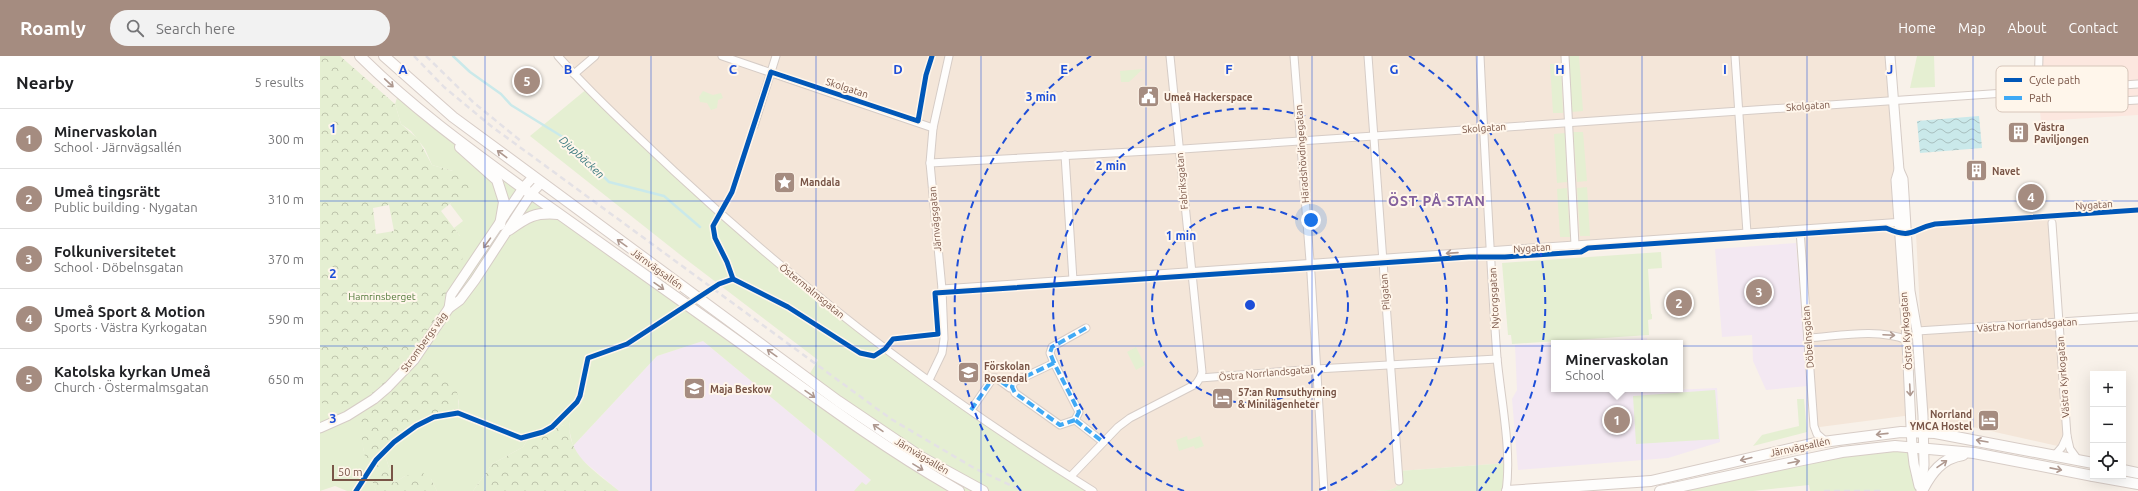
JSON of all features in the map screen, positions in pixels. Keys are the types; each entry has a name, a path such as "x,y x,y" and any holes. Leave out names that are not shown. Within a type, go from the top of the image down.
{"main road":[{"name":"Järnvägsallén","path":"360,56 399,92 444,129 527,191 831,409 916,466 959,491"},
{"name":"Järnvägsallén","path":"384,56 453,117 884,433 921,457 984,491"},
{"path":"444,129 467,155 497,180 504,202 504,228 534,214 543,212 559,214"},
{"name":"Järnvägsallén","path":"1506,491 1650,481 1825,441 1912,432 1923,432 2090,462"},
{"name":"Järnvägsallén","path":"1660,491 1842,452 1895,446 1974,453 2090,475"},
{"path":"1921,491 1931,473 1941,465 1953,457 1974,453"},
{"path":"2126,471 2138,473"},
{"name":"Järnvägsallén","path":"2110,479 2138,484"}],"street":[{"name":"Östermalmsgatan","path":"558,56 574,74 725,218 806,287 885,349 971,410 1094,491"},
{"path":"574,74 595,56"},
{"name":"Skolgatan","path":"722,56 933,128"},
{"path":"754,126 776,56"},
{"name":"Järnvägsgatan","path":"929,380 942,353 944,339 942,289 930,163 933,128 949,56"},
{"name":"Fabriksgatan","path":"1170,56 1190,271 1202,372 1200,378"},
{"name":"Häradshövdingegatan","path":"1294,56 1302,141 1324,491"},
{"name":"Pilgatan","path":"1368,56 1399,481"},
{"name":"Nytorgsgatan","path":"1480,56 1498,359 1505,428 1508,480 1506,491"},
{"path":"1564,56 1575,245"},
{"path":"1735,56 1747,233"},
{"name":"Östra Kyrkogatan","path":"1890,56 1899,170 1896,180 1903,222 1910,291 1916,331 1923,432 1921,491"},
{"path":"2039,56 2039,66"},
{"name":"Skolgatan","path":"2128,85 2138,84"},
{"name":"Skolgatan","path":"930,163 1178,150 1996,93"},
{"path":"2128,101 2138,100"},
{"path":"1066,155 1072,280"},
{"name":"Strombergs väg","path":"320,428 362,407 388,387 414,360 449,308 451,295 504,228 527,191 537,180"},
{"name":"Östra Kyrkogatan","path":"1903,222 1912,447 1914,464 1921,491"},
{"name":"Nygatan","path":"942,289 1903,222"},
{"name":"Västra Kyrkogatan","path":"2052,223 2067,436 2070,449 2078,460"},
{"name":"Döbelnsgatan","path":"1800,230 1815,430 1825,441"},
{"name":"Västra Norrlandsgatan","path":"1916,331 2138,317"},
{"path":"1012,387 1015,393 1060,424 1075,420 1079,412 1050,353 1052,347 1086,328"},
{"path":"1808,338 1894,334 1907,340"},
{"name":"Östra Norrlandsgatan","path":"1200,378 1316,369 1498,359"},
{"path":"1012,387 1014,382 1054,363"},
{"path":"971,410 993,378 996,378 1010,388 1012,387"},
{"path":"1072,476 1118,427 1130,418 1196,384 1200,378"},
{"path":"1075,420 1103,442"},
{"path":"2055,455 2062,447 2067,436"}],"shaded area":[{"path":"558,56 1889,56 1911,417 1904,416 1820,427 1815,430 1800,230 1491,250 1507,463 1399,471 1399,481 1396,487 1390,490 1093,491 929,380 719,213"},
{"path":"2039,56 2138,56 2138,115 2041,121 2040,112 2128,112 2128,66 2039,66"},
{"path":"2052,217 2067,436 2062,447 1928,417 1925,410 1916,233 1923,227 1935,224"},
{"path":"1796,243 1808,386 1766,390 1753,361 1752,335 1722,337 1715,249"},
{"path":"1647,338 1647,340 1609,340"},
{"name":"Maja Beskow","path":"703,341 871,480 861,491 619,491 581,459 573,446 657,356"},
{"path":"1551,343 1551,392 1683,392 1683,390 1717,388 1720,442 1668,458 1518,470 1512,399 1517,390 1515,345"}],"green space":[{"name":"Hamrinsberget","path":"320,56 340,56 395,104 401,124 418,139 432,165 453,171 471,187 441,211 460,236 464,276 414,361 439,368 450,376 457,391 459,403 458,413 437,416 417,425 400,437 384,452 394,483 405,476 423,473 431,479 437,491 376,491 363,449 361,428 362,407 320,403","holes":["389,205 394,231 376,234 373,208"]},
{"path":"1569,56 1579,56 1583,111 1572,112"},
{"path":"1917,56 1934,56 1935,87 1910,88"},
{"path":"1550,64 1561,64 1563,113 1553,113"},
{"path":"1143,69 1129,82 1121,82 1120,71"},
{"path":"588,88 719,213 885,349 1093,491 854,491 862,482 866,485 871,480 703,341 657,356 573,446 569,429 570,422 563,426 558,421 543,432 529,437 523,447 492,464 473,491 437,491 431,479 405,476 394,483 384,452 418,425 447,414 458,413 459,402 454,385 414,360 460,236 454,228 463,221 450,204 454,200 453,171 432,165 425,149 411,131 401,124 395,104 399,92 801,388 818,360 683,257 530,136"},
{"path":"703,91 713,95 721,93 723,98 718,100 717,108 711,110 707,103 700,102 699,97"},
{"path":"1573,132 1583,132 1587,181 1577,182"},
{"path":"1565,133 1567,182 1557,183 1554,134"},
{"path":"1587,187 1590,236 1580,236 1577,188"},
{"path":"1567,188 1570,237 1560,237 1557,189"},
{"path":"1661,252 1662,268 1648,269 1652,314 1652,319 1648,320 1649,335 1551,340 1551,341 1512,344 1511,335 1508,335 1502,263"},
{"path":"1136,347 1145,365 1136,370 1127,352"},
{"path":"1715,390 1719,439 1636,444 1633,396"},
{"path":"1797,399 1804,399 1807,432 1753,446 1762,435 1799,426"},
{"path":"324,402 362,407 363,448 376,491 347,491 335,486 320,491 320,403"},
{"path":"558,421 563,426 570,421 572,444 584,462 619,491 473,491 492,464 523,447 529,437 543,432"},
{"path":"1187,436 1188,440 1200,436 1204,446 1195,449 1194,446 1179,451 1176,440"},
{"path":"1912,447 1921,491 1810,491 1809,485 1753,491 1660,491 1798,461"},
{"path":"1507,463 1506,491 1373,491 1390,490 1396,487 1399,481 1399,471"}],"water":[{"path":"1979,116 1982,148 1920,153 1917,121"}],"waterway":[{"name":"Djupbäcken","path":"453,56 470,72 501,94 511,105 566,139 609,182 664,196 700,227"}],"railway":[{"path":"414,56 444,87 491,126 891,419 974,468 1023,491"},
{"path":"426,56 473,102 522,142"},
{"path":"1824,491 1884,491"}],"marked path":[{"path":"1054,363 1050,353 1052,347 1086,328"},
{"path":"1075,420 1060,425 1015,393 1012,387 1014,382 1054,363 1079,412 1075,420 1103,442"},
{"path":"971,410 993,378 996,378 1010,388 1012,387"}],"cycle path":[{"path":"733,279 727,262 715,238 713,226 732,192 771,72 918,121 926,75 932,56"},
{"path":"356,491 376,460 394,442 416,426 434,417 458,413 521,438 543,432 552,427 577,402 580,396 588,358 627,344 719,284 733,279 788,307 860,353 874,356 885,349 893,339 938,334 935,293 1469,257 1505,257 1581,252 1588,248 1886,228 1907,233 1935,224 2138,210"}],"place":[{"name":"Katolska kyrkan Umeå","path":"527,81"},
{"name":"Umeå Hackerspace","path":"1149,97"},
{"name":"Västra Paviljongen","path":"2019,133"},
{"name":"Navet","path":"1976,171"},
{"name":"Mandala","path":"785,182"},
{"name":"Umeå Sport & Motion","path":"2031,197"},
{"name":"Folkuniversitetet","path":"1759,292"},
{"name":"Umeå tingsrätt","path":"1679,303"},
{"name":"Förskolan Rosendal","path":"968,372"},
{"name":"Maja Beskow","path":"694,389"},
{"name":"57:an Rumsuthyrning & Minilägenheter","path":"1222,398"},
{"name":"Minervaskolan","path":"1617,420"},
{"name":"Norrland YMCA Hostel","path":"1988,420"}],"district":[{"name":"ÖST PÅ STAN","path":"1437,201"}]}
